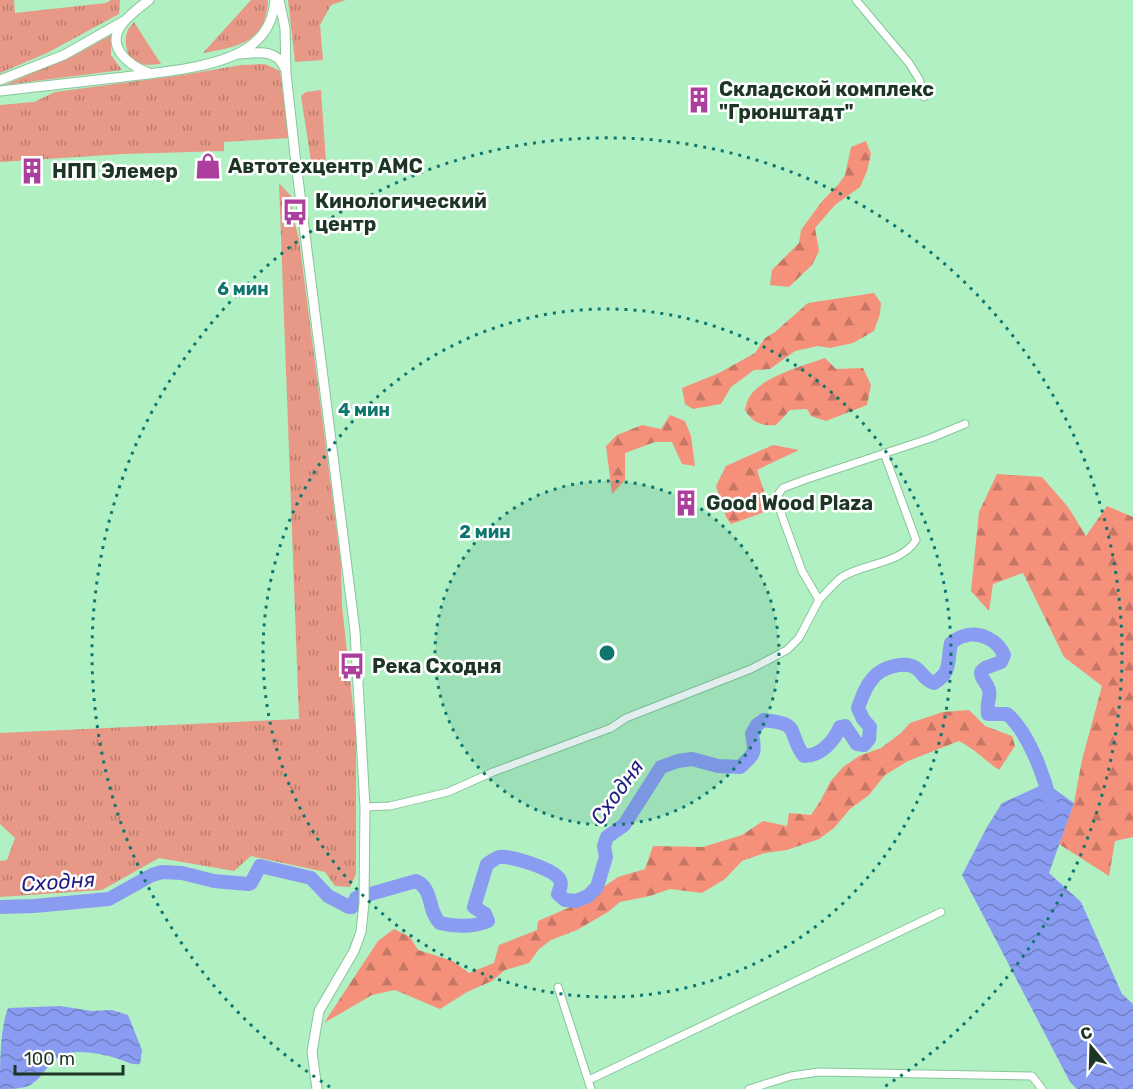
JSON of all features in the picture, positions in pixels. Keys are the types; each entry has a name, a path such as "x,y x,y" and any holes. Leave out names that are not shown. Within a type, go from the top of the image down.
{"street":[{"path":"0,80 64,55 124,21 148,0"},
{"path":"0,91 151,74 204,64 236,54 248,48 264,34 277,0"},
{"path":"277,0 285,28 286,73 295,155 355,631 365,807 362,932 354,951 319,1011 312,1052 317,1089"},
{"path":"856,0 909,63 919,79 924,97"},
{"path":"124,21 119,28 117,38 121,56 129,63 151,74"},
{"path":"236,54 272,54 281,60 286,73"},
{"path":"819,600 802,571 777,499 783,488 931,438 965,424"},
{"path":"365,807 390,806 448,792 492,772 611,728 627,718 752,669 787,650 799,638 819,600 842,578 889,560 911,548 916,540 884,453"},
{"path":"589,1080 941,912"},
{"path":"558,987 591,1089"},
{"path":"749,1089 791,1076 819,1072 1032,1076 1042,1089"}],"green space":[{"path":"0,0 14,0 15,13 120,0 119,14 47,53 0,73"},
{"path":"251,0 268,0 262,26 256,34 238,45 203,53"},
{"path":"288,0 346,0 331,5 320,25 323,60 295,62"},
{"path":"134,22 161,64 137,63 130,57 126,37"},
{"path":"111,35 111,55 122,70 4,85 77,54"},
{"path":"265,64 280,71 289,138 224,142 224,151 123,154 0,162 0,105 34,102 55,92 241,65"},
{"path":"321,90 326,163 314,165 311,161 301,96 306,92"},
{"path":"866,141 871,154 867,171 860,187 835,205 815,228 819,251 812,265 789,287 770,285 772,270 799,243 801,230 845,175 851,147"},
{"path":"279,183 291,196 293,217 299,239 341,564 342,606 356,734 356,874 350,887 335,886 325,872 251,856 234,871 159,858 102,890 0,897 0,861 7,860 15,838 0,824 0,733 299,719"},
{"path":"874,293 881,303 874,331 853,343 830,348 818,346 795,351 770,369 754,370 731,387 721,404 693,409 685,404 682,388 719,373 755,353 765,338 808,303"},
{"path":"825,358 836,369 863,368 871,385 867,405 826,421 811,416 807,409 790,410 776,425 758,423 745,410 749,398 764,383 784,372"},
{"path":"670,415 685,421 691,436 695,466 682,464 672,442 655,442 625,453 625,480 612,494 606,446 617,435 642,425 661,429"},
{"path":"773,445 799,450 757,470 769,506 762,513 731,524 726,517 716,486 726,466"},
{"path":"997,474 1042,477 1068,507 1086,536 1107,506 1133,517 1133,837 1115,841 1109,876 1059,844 1074,803 1082,760 1102,686 1064,657 1023,573 993,584 989,611 971,591 979,512"},
{"path":"969,710 985,726 1012,736 1015,746 999,770 959,741 908,761 885,775 869,795 850,809 834,828 819,839 742,861 725,879 702,893 670,889 620,902 608,912 577,930 551,940 539,949 529,963 505,970 492,981 467,992 440,1009 395,990 372,995 324,1023 378,941 394,929 410,937 418,950 453,961 469,973 494,963 499,945 537,930 538,921 582,902 618,877 645,869 653,846 703,847 742,835 763,821 787,826 789,813 811,815 830,782 843,767 859,756 881,748 910,723 943,712"}],"water":[{"path":"1046,783 1074,803 1049,873 1081,902 1122,994 1133,1004 1133,1089 1077,1089 1070,1082 962,875 1002,803"},
{"path":"60,1006 92,1011 112,1010 128,1015 142,1050 140,1064 131,1064 93,1053 67,1053 52,1062 29,1086 0,1089 2,1036 8,1008"}],"waterway":[{"name":"Сходня","path":"0,907 109,899 152,875 162,872 248,884 251,883 260,866 311,878 328,896 349,907 352,907 356,898 416,881 426,889 433,912 440,923 458,926 471,925 488,921 485,914 474,907 487,864 499,857 522,861 551,872 560,880 558,894 565,900 576,901 588,896 597,887 606,857 604,846 607,837 624,825 661,767 692,759 718,766 740,767 753,753 752,734 757,725 764,720 789,727 804,756 821,751 840,727 845,726 857,744 864,745 869,739 870,727 858,708 873,678 887,668 905,665 916,668 934,683 946,671 951,643 960,637 970,635 982,636 993,641 1004,655 1001,662 981,672 989,692 988,714 1007,714 1015,722 1039,767 1050,801"}],"place":[{"name":"Складской комплекс \"Грюнштадт\"","path":"699,100"},
{"name":"Автотехцентр АМС","path":"208,166"},
{"name":"НПП Элемер","path":"32,171"},
{"name":"Кинологический центр","path":"295,212"},
{"name":"Good Wood Plaza","path":"686,503"},
{"name":"Река Сходня","path":"352,666"}]}
